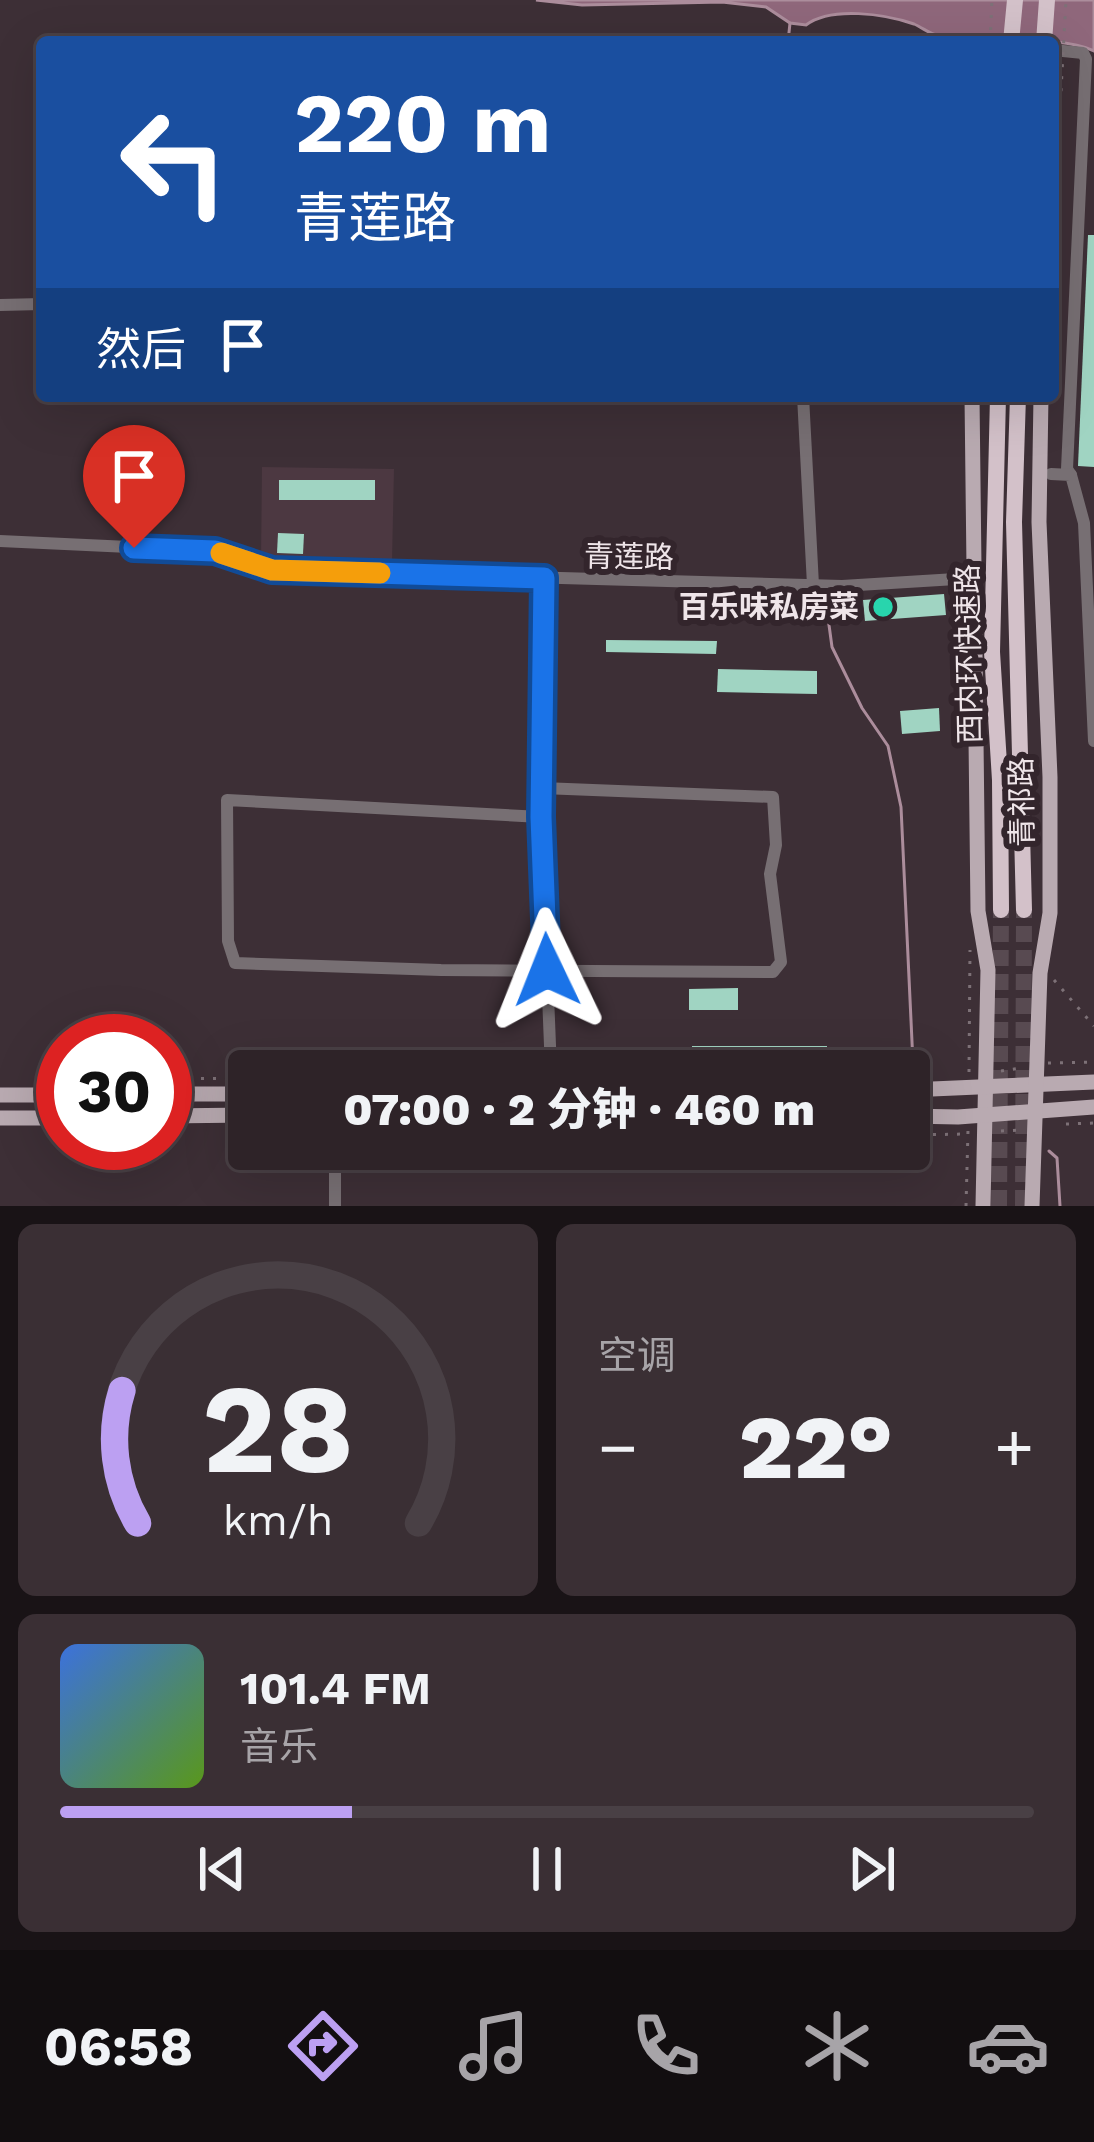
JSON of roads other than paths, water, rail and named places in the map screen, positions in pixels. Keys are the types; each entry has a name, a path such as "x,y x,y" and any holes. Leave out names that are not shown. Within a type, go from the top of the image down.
{"highway":[{"path":"1012,36 1015,0"},
{"path":"1044,36 1047,0"},
{"name":"西内环快速路","path":"998,402 992,652 1000,780 1000,910"},
{"name":"西内环快速路","path":"1018,402 1014,522 1024,910"}],"main road":[{"name":"青祁路","path":"972,402 978,910 988,970 983,1206"},
{"name":"青祁路","path":"1032,1206 1034,1066 1040,974 1050,913 1041,402"},
{"path":"930,1088 986,1081 1094,1082"},
{"path":"192,1094 228,1094"},
{"path":"0,1095 36,1095"},
{"path":"930,1118 985,1123 1032,1120 1094,1107"},
{"path":"192,1116 228,1115"},
{"path":"0,1118 36,1118"}],"street":[{"path":"1059,51 1083,53 1086,59 1067,469 1084,523 1094,741"},
{"path":"0,305 36,304"},
{"path":"803,402 813,585"},
{"path":"1051,474 1071,475"},
{"name":"青莲路","path":"0,541 215,551 272,570 842,586 972,578"},
{"path":"544,578 541,817 550,1050"},
{"path":"541,817 227,800 228,941 235,963 772,972 781,962 770,874 776,845 773,797 542,788"},
{"path":"334,1206 335,1170"}],"waterway":[{"path":"789,36 790,23"},
{"path":"826,603 832,647 862,708 888,746 901,807 912,1050"},
{"path":"1049,1151 1057,1158 1060,1206"}],"tunnel":[{"path":"999,1206 1001,910"},
{"path":"1023,1206 1024,910"}],"place":[{"name":"百乐味私房菜","path":"883,607"}]}
